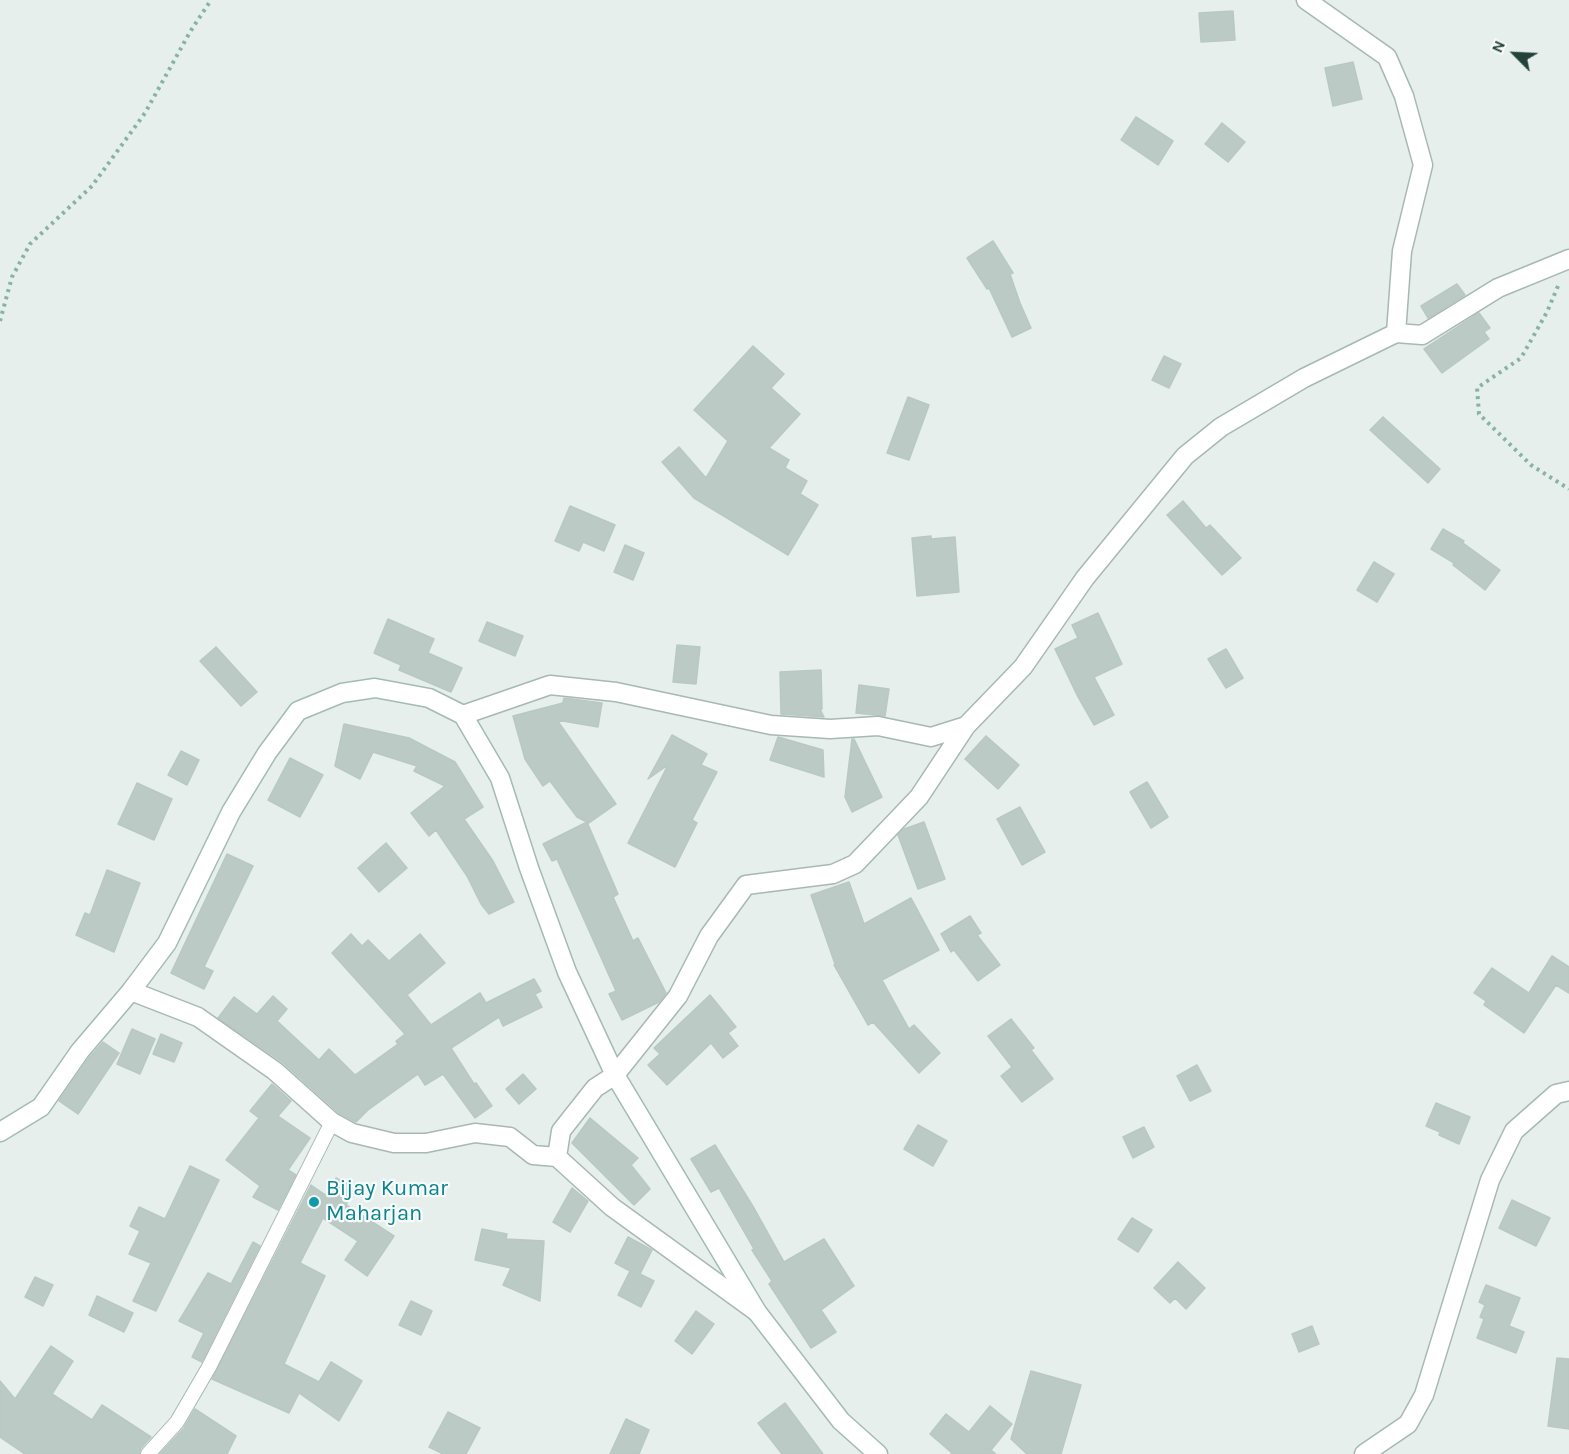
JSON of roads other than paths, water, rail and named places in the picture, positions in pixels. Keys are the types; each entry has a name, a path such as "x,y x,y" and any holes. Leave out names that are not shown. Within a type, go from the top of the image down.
{"street":[{"path":"1306,0 1387,57 1407,108 1423,165 1402,251 1396,333"},
{"path":"557,1157 561,1131 595,1088 615,1075 678,996 709,936 746,885 833,874 855,864 919,796 966,726 1023,667 1085,578 1185,456 1221,427 1295,384 1396,333 1422,335 1498,288 1569,260"},
{"path":"463,715 550,685 616,692 771,725 830,729 878,726 931,737 966,726"},
{"path":"0,1132 41,1107 80,1051 132,991 167,943 231,812 267,753 298,711 342,693 375,688 429,698 463,715 500,778 529,868 567,972 615,1075 757,1312 841,1421 878,1454"},
{"path":"132,991 198,1017 275,1071 332,1122 352,1133 394,1143 426,1143 475,1133 510,1137 533,1155 557,1157 612,1207 676,1251 757,1312"},
{"path":"1364,1454 1408,1424 1424,1395 1490,1180 1514,1131 1556,1094 1569,1091"}],"lane":[{"path":"148,1454 177,1422 209,1367 332,1122"}],"place":[{"name":"Bijay Kumar Maharjan","path":"314,1202"}]}
